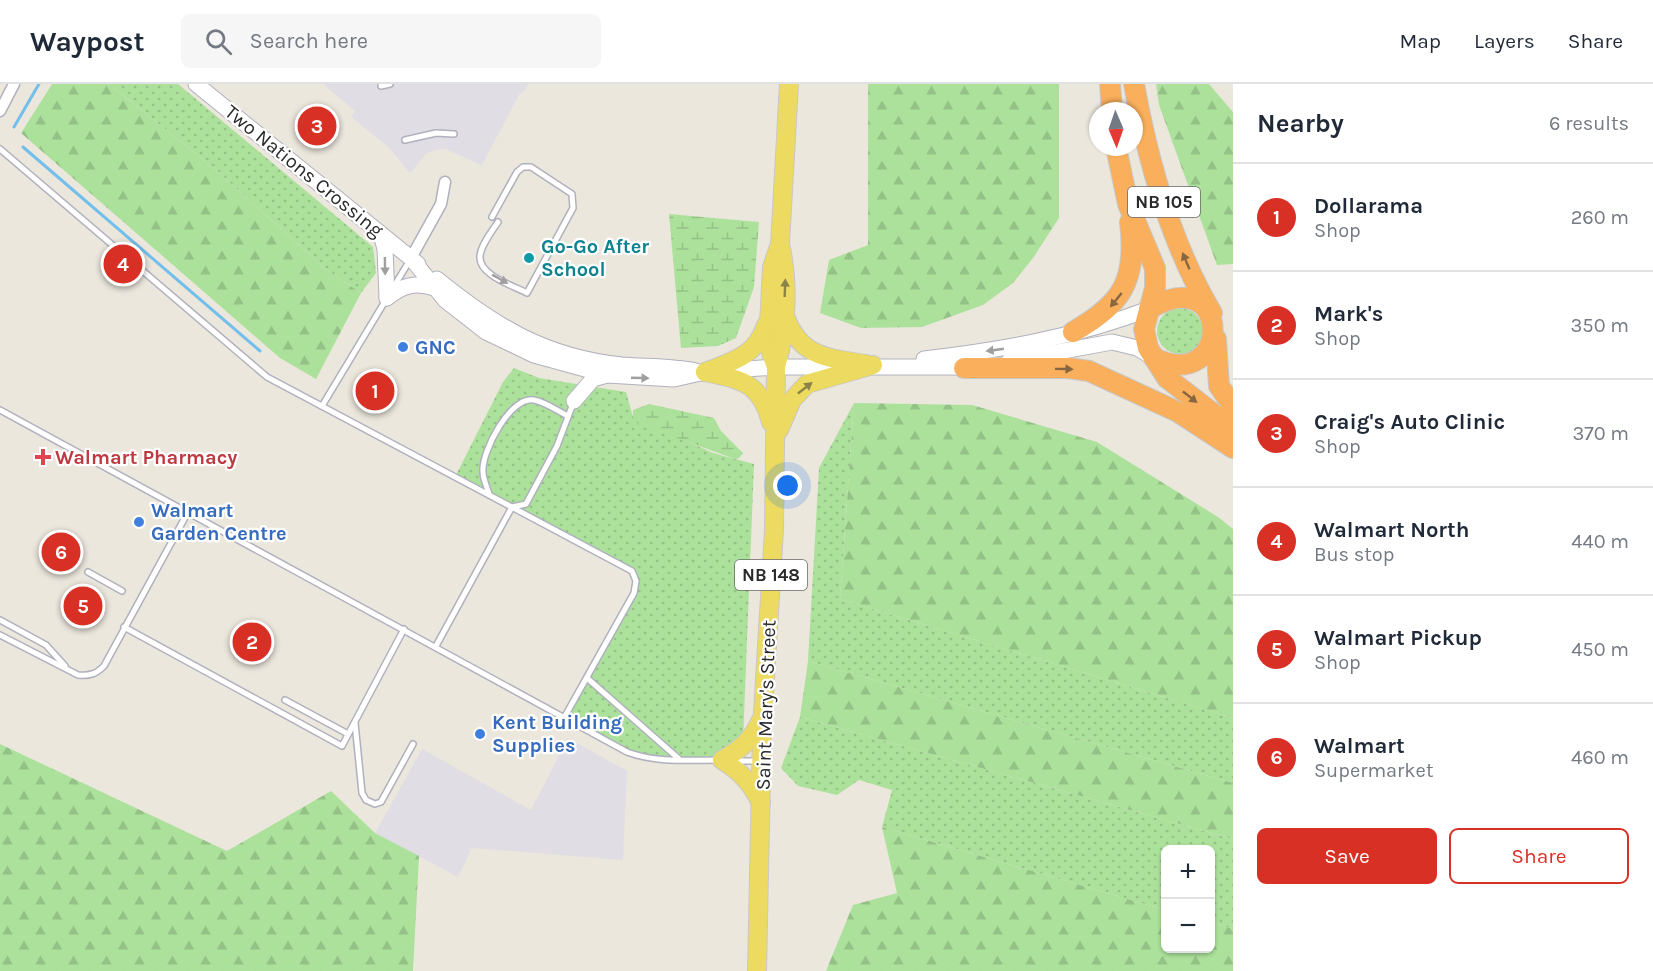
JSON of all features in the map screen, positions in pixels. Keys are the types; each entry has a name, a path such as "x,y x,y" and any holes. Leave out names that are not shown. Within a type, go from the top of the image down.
{"highway":[{"path":"1110,84 1111,102"},
{"name":"NB 105","path":"1134,84 1142,127 1160,189 1185,261 1212,313"},
{"name":"NB 105","path":"1118,156 1128,204 1155,268 1155,288 1149,309"},
{"path":"1072,332 1111,307 1124,290 1131,268 1133,248 1128,204"},
{"path":"1233,406 1219,386 1216,335 1212,313 1197,300 1185,297 1167,299 1149,309 1145,339 1167,378 1233,429"},
{"path":"1154,358 1173,365 1197,361 1212,346 1216,335"},
{"path":"964,368 1089,371 1178,412 1233,448"}],"main road":[{"name":"Two Nations Crossing","path":"196,84 482,315 534,343 588,360 623,365 671,366 705,372"},
{"name":"Saint Mary's Street","path":"757,971 764,713 776,437 776,367 782,345 777,314 786,268 780,244 789,84"},
{"path":"381,234 385,249 387,298"},
{"name":"Two Nations Crossing","path":"411,258 435,288 462,314 486,332 534,355 607,375 674,379 705,372 776,367 873,365 964,368 1112,342 1137,348 1154,358"},
{"path":"387,298 398,288 410,285 435,288"},
{"name":"Two Nations Crossing","path":"873,365 1007,348 1104,326 1149,309"},
{"path":"705,372 746,356 777,314 792,334 809,350 832,359 873,365"},
{"path":"563,364 572,374 575,383 574,401"},
{"path":"776,437 792,400 807,384 873,365"},
{"path":"705,372 737,379 756,388 766,403 776,437"},
{"path":"574,401 584,386 593,379 607,375"},
{"path":"762,804 752,785 741,772 722,760 742,748 753,736 764,713"}],"street":[{"path":"0,111 14,84"},
{"path":"411,258 441,204 445,182"}],"lane":[{"path":"381,86 390,84"},
{"path":"405,140 436,134 454,134"},
{"path":"0,150 267,376 632,571 636,580 634,592 564,718"},
{"path":"492,217 517,172 523,167 531,167 572,194 573,208 527,293 486,271 481,264 480,253 498,222"},
{"path":"322,406 411,258"},
{"path":"490,495 483,472 485,454 505,418 520,401 533,399 568,416"},
{"path":"436,646 512,507 526,504 557,446 574,401"},
{"path":"0,410 436,646 564,718 642,757 763,761"},
{"path":"0,635 68,670 88,676 98,672 104,666 188,512"},
{"path":"88,572 122,591"},
{"path":"0,621 46,645 68,670"},
{"path":"124,627 342,746 404,629"},
{"path":"587,678 679,759"},
{"path":"285,700 348,734"},
{"path":"354,721 362,793 366,800 375,804 381,802 413,744"}],"shaded area":[{"path":"323,84 528,84 523,93 520,93 482,165 445,149 435,150 427,153 410,173 388,147 351,117 355,111"},
{"path":"568,738 627,771 623,860 472,848 458,877 375,833 422,749 531,810"}],"green space":[{"path":"52,84 109,84 215,169 323,267 361,293 316,379 280,358 21,133"},
{"path":"109,84 178,84 373,247 376,273 361,293 323,267 215,169"},
{"path":"868,84 1059,84 1059,218 1033,258 1013,283 983,305 922,327 861,328 820,313 829,260 868,245"},
{"path":"1156,84 1209,84 1233,112 1233,264 1217,265 1159,105"},
{"path":"669,214 759,222 754,287 736,338 718,346 681,348"},
{"path":"1180,308 1196,315 1203,331 1196,347 1180,354 1164,347 1157,331 1164,315"},
{"path":"514,368 539,378 626,392 633,417 713,453 754,464 743,741 722,760 642,757 564,718 634,593 636,581 632,571 455,477 503,382"},
{"path":"854,403 840,599 1233,718 1233,783 808,661 819,468"},
{"path":"854,403 972,405 1097,442 1218,517 1233,529 1233,718 840,599"},
{"path":"649,404 714,418 721,431 743,453 735,459 638,424 633,417 633,410"},
{"path":"808,661 1233,783 1233,839 800,717"},
{"path":"800,717 1233,839 1233,929 1215,923 1215,845 1161,845 1161,909 882,827 892,790 859,780 837,795 798,786 781,768"},
{"path":"0,744 227,851 331,791 375,833 419,856 413,971 0,971"},
{"path":"882,827 1161,909 1161,953 1215,953 1215,923 1233,929 1233,971 826,971 853,905 897,893"}],"waterway":[{"path":"14,127 39,84"},
{"path":"23,147 260,351"}],"place":[{"name":"Craig's Auto Clinic","path":"317,126"},
{"name":"Go-Go After School","path":"529,258"},
{"name":"Walmart North","path":"123,264"},
{"name":"GNC","path":"403,347"},
{"name":"Dollarama","path":"375,391"},
{"name":"Walmart Pharmacy","path":"43,457"},
{"name":"Walmart Garden Centre","path":"139,522"},
{"name":"Walmart","path":"61,552"},
{"name":"Walmart Pickup","path":"83,606"},
{"name":"Mark's","path":"252,642"},
{"name":"Kent Building Supplies","path":"480,734"}]}
